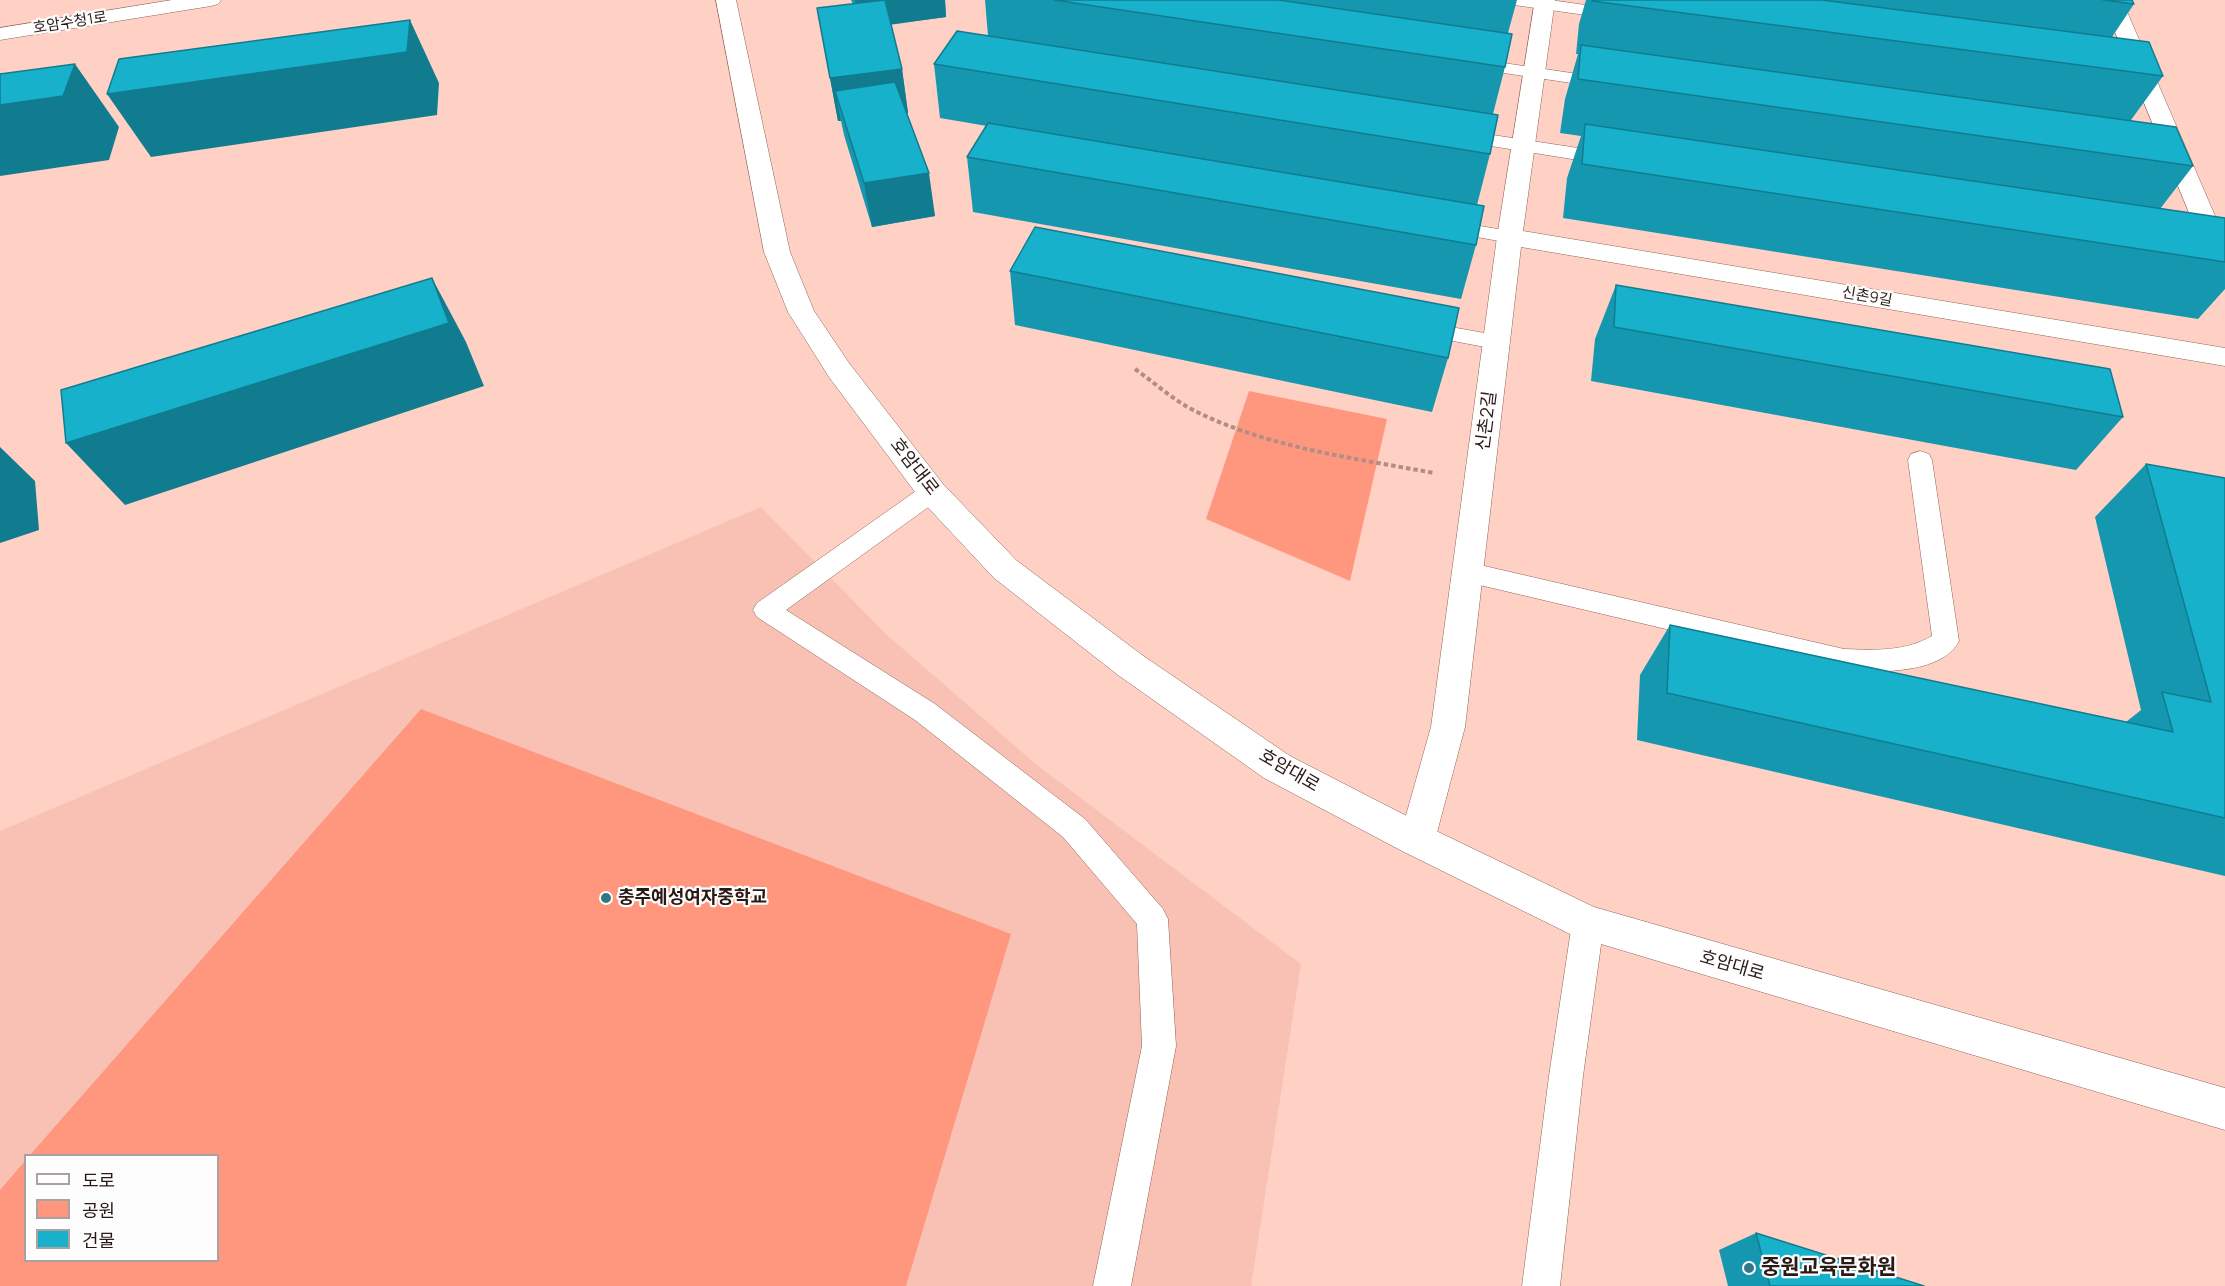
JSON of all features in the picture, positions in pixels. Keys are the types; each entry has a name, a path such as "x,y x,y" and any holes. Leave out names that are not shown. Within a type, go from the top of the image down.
{"street":[{"name":"호암수청1로","path":"0,34 211,0"},
{"name":"호암대로","path":"726,0 777,252 801,312 839,370 932,492 1005,569 1130,666 1276,767 1417,840 1588,923 2225,1109"},
{"name":"신촌2길","path":"1417,840 1448,727 1496,342 1544,2"},
{"path":"2107,4 2225,269"},
{"name":"신촌9길","path":"1510,237 2225,357"}],"lane":[{"path":"1514,0 1544,2 1593,11"},
{"path":"1483,65 1586,80"},
{"path":"1473,138 1578,154"},
{"path":"1456,228 1510,237"},
{"path":"1434,331 1496,342"},
{"path":"1467,572 1844,660 1886,661 1922,655 1946,641 1920,460"},
{"path":"932,492 766,610 925,712 1074,828 1152,919 1159,1046 1112,1286"},
{"path":"1541,1286 1566,1076 1588,923"}],"path":[{"path":"1135,369 1194,410 1242,431 1319,452 1479,481"}],"shaded area":[{"name":"충주예성여자중학교","path":"761,507 887,635 1038,766 1301,964 1251,1286 0,1286 0,831"}],"green space":[{"path":"1249,391 1387,419 1350,581 1206,519"},
{"path":"421,709 1011,934 906,1286 0,1286 0,1190 24,1162 24,1262 219,1262 219,1154 31,1154"}],"building":[{"path":"885,0 902,69 830,78 817,8"},
{"path":"1054,0 1279,0 1512,34 1505,67"},
{"path":"1822,0 2149,42 2163,76 1592,1"},
{"path":"2103,0 2132,0 2134,4"},
{"path":"410,20 407,52 107,94 119,59"},
{"path":"957,31 1498,115 1490,154 934,64"},
{"path":"1581,45 2176,127 2193,166 1578,79"},
{"path":"75,64 63,96 0,105 0,74"},
{"path":"895,82 929,173 864,183 835,91"},
{"path":"988,123 1484,206 1476,245 967,157"},
{"path":"1585,124 2225,218 2225,262 1582,164"},
{"path":"1035,227 1459,308 1448,358 1010,271"},
{"path":"432,278 449,323 66,443 61,390"},
{"path":"1616,285 2110,369 2123,417 1614,327"},
{"path":"2146,464 2225,478 2225,818 1667,693 1670,625 2173,732 2162,692 2211,702"},
{"path":"1756,1233 1924,1286 1770,1286"}],"place":[{"name":"충주예성여자중학교","path":"606,898"},
{"name":"중원교육문화원","path":"1749,1268"}]}
